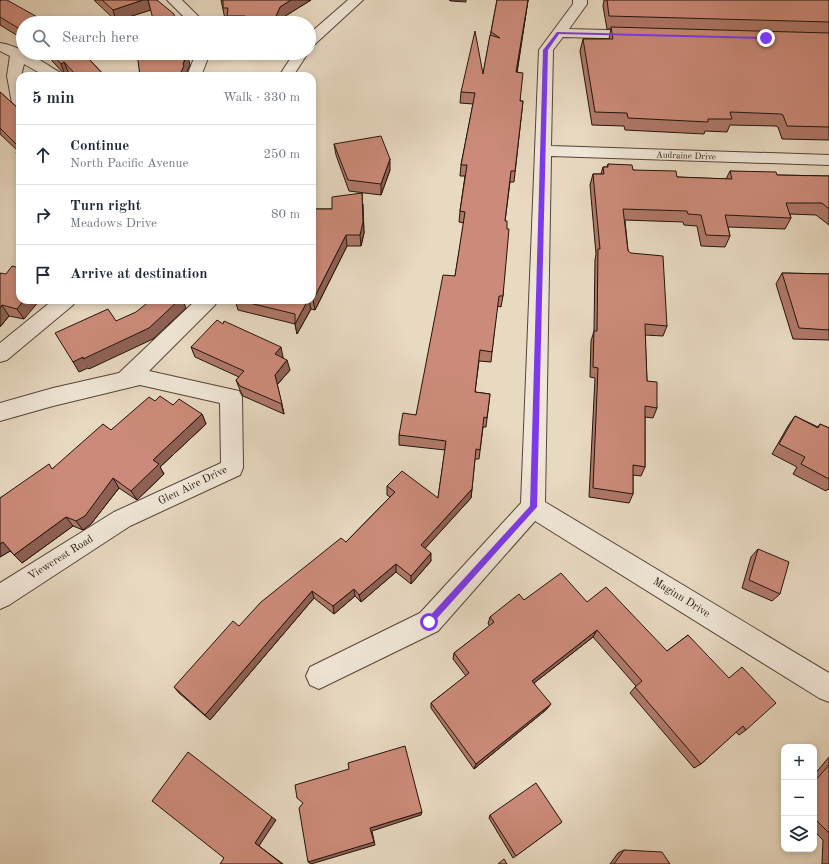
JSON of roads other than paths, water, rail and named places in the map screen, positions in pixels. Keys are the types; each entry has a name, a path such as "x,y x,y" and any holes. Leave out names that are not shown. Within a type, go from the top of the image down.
{"street":[{"path":"174,0 191,16"},
{"path":"316,36 356,0"},
{"path":"319,676 429,622 533,507 546,50 580,4 580,0"},
{"path":"558,33 654,35"},
{"path":"0,47 6,48 16,54"},
{"path":"16,85 14,76 17,60"},
{"path":"27,60 49,72"},
{"path":"195,72 200,60"},
{"path":"289,72 297,60"},
{"name":"Audraine Drive","path":"543,151 829,160"},
{"path":"0,354 61,304"},
{"path":"125,381 204,304"},
{"name":"Glen Aire Drive","path":"0,412 53,397 140,377 231,397 232,468 122,519"},
{"name":"Maginn Drive","path":"533,507 829,688"},
{"name":"Viewcrest Road","path":"0,597 122,519"}]}
